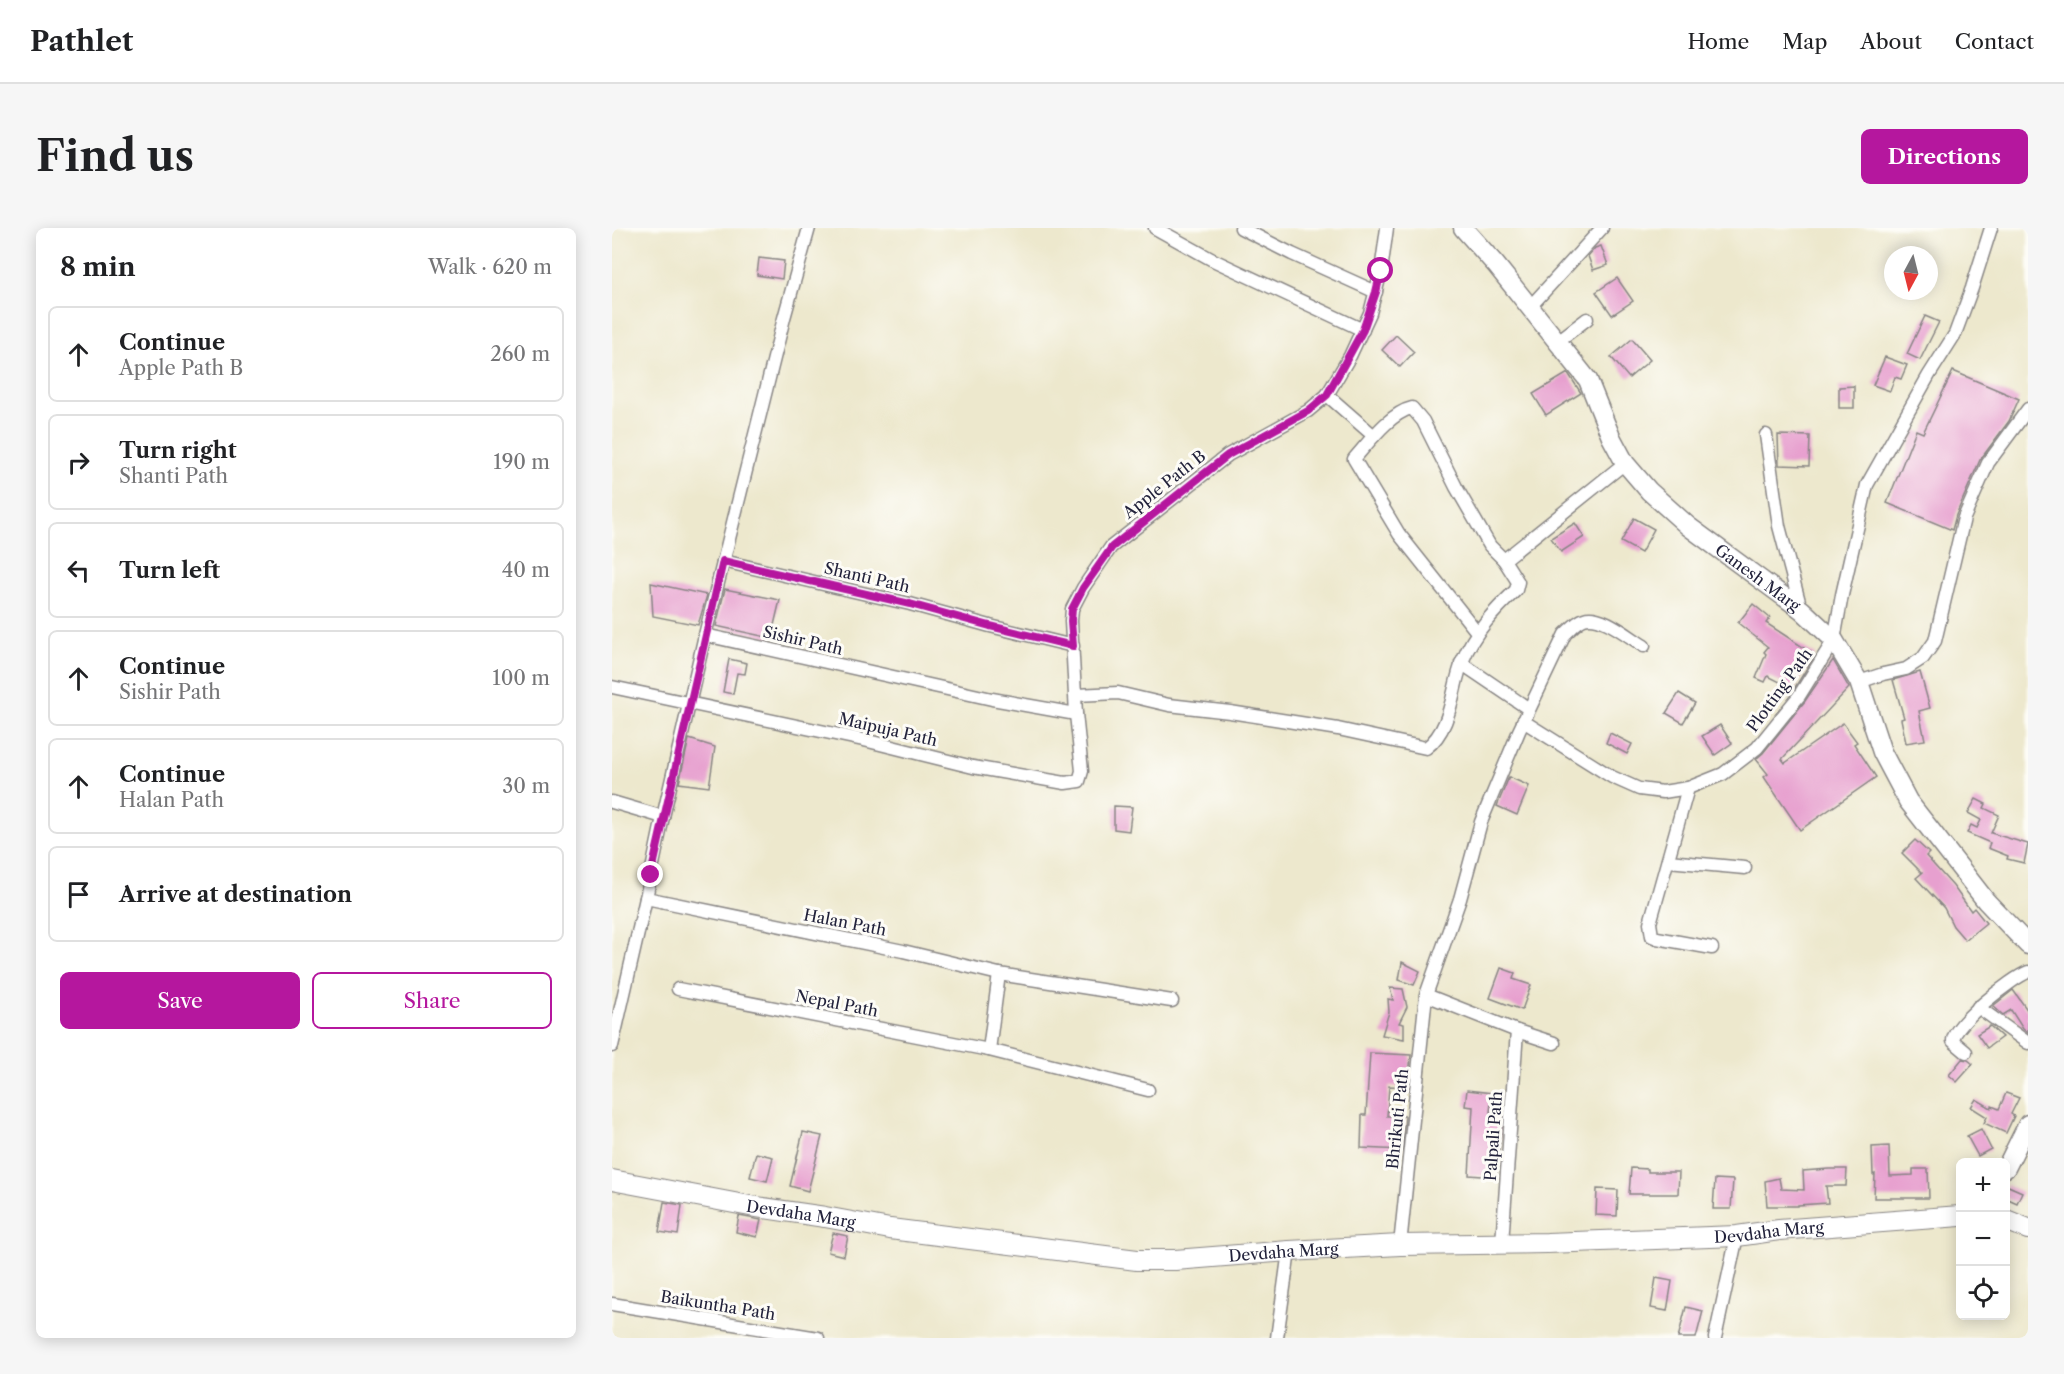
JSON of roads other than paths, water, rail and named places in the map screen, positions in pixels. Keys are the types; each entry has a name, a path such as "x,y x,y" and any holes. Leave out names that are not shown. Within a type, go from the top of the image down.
{"main road":[{"name":"Devdaha Marg","path":"612,1180 890,1229 1137,1260 1175,1260 1400,1245 1737,1236 1779,1230 1956,1216"},
{"path":"2010,1222 2028,1229"}],"street":[{"path":"612,1046 705,635 784,318 809,228"},
{"path":"1155,228 1211,259 1363,330"},
{"path":"1241,228 1292,255 1376,292"},
{"name":"Apple Path B","path":"1079,781 1082,771 1072,609 1112,547 1228,455 1308,411 1327,395 1363,330 1376,292 1387,228"},
{"name":"Ganesh Marg","path":"1463,228 1496,265 1588,380 1611,437 1625,464 1649,491 1688,526 1802,610 1834,640 1859,682 1882,752 1908,801 1986,901 2028,945"},
{"path":"1529,308 1602,228"},
{"path":"1834,640 1867,485 1929,375 1955,334 1991,228"},
{"path":"1558,341 1587,319"},
{"path":"1327,395 1374,435"},
{"path":"1076,694 1118,693 1169,705 1338,729 1426,748 1436,740 1449,711 1461,663 1477,633 1516,590 1518,582 1504,560 1490,546 1417,412 1412,408 1400,412 1374,435 1354,459 1399,534 1477,633"},
{"path":"1859,682 1906,669 1923,658 1935,641 1947,599 1964,518 1988,463 2028,409"},
{"path":"1766,435 1779,526 1802,610"},
{"path":"1504,560 1625,464"},
{"name":"Shanti Path","path":"723,561 910,604 1073,646"},
{"name":"Bhrikuti Path","path":"1400,1245 1426,995 1460,899 1481,822 1523,722 1565,634 1585,618 1595,618 1608,623 1644,646"},
{"name":"Sishir Path","path":"705,635 992,699 1077,714"},
{"name":"Plotting Path","path":"1523,722 1612,777 1639,789 1664,792 1688,788 1723,774 1757,748 1799,696 1834,640"},
{"path":"1461,663 1529,709"},
{"name":"Maipuja Path","path":"612,687 868,741 973,767 1065,783 1074,784 1079,781"},
{"path":"1688,788 1650,923 1652,936 1712,948"},
{"path":"612,802 663,817"},
{"path":"1668,861 1745,868"},
{"name":"Halan Path","path":"646,898 903,951 999,974 1172,1001"},
{"path":"1966,1052 1956,1045 1953,1037 1978,1007 2028,972"},
{"path":"989,1050 999,974"},
{"name":"Nepal Path","path":"678,989 989,1050 1148,1090"},
{"path":"1426,995 1554,1043"},
{"path":"1978,1007 2028,1043"},
{"name":"Palpali Path","path":"1502,1244 1517,1031"},
{"path":"2010,1160 2028,1124"},
{"path":"1715,1338 1737,1236"},
{"path":"1277,1338 1289,1251"},
{"name":"Baikuntha Path","path":"612,1304 818,1338"}]}
